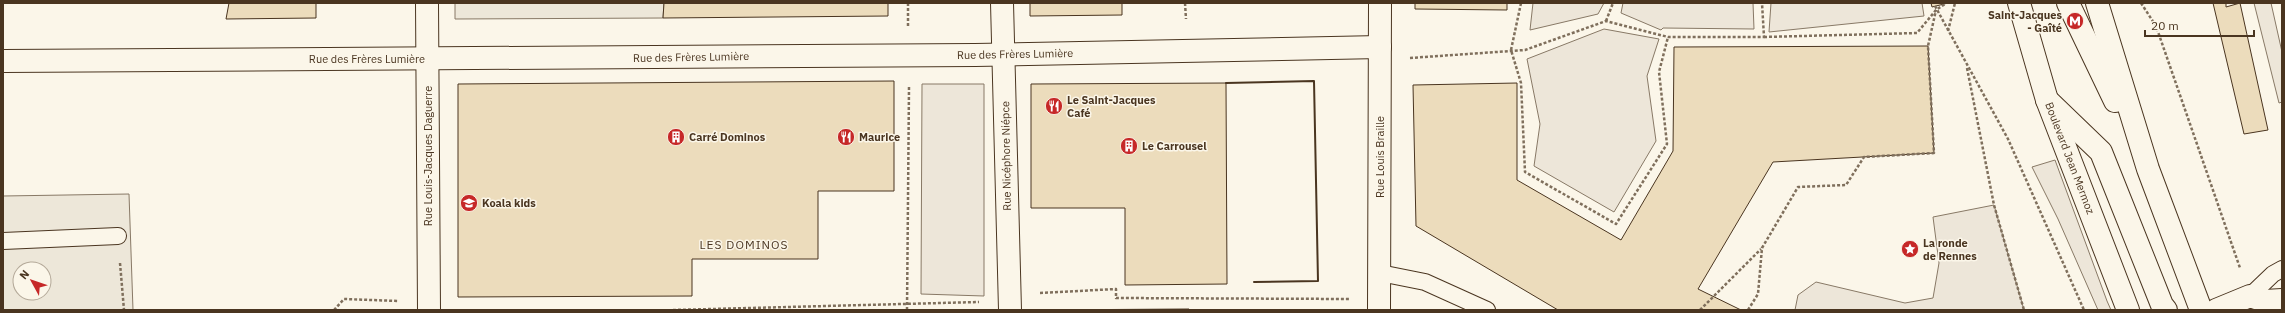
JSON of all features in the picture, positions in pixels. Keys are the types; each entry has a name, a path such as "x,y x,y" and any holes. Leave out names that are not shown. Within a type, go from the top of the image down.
{"street":[{"name":"Rue Louis-Jacques Daguerre","path":"427,3 429,306"},
{"name":"Rue Nicéphore Niépce","path":"1002,3 1010,306"},
{"name":"Rue Louis Braille","path":"1380,3 1380,310"},
{"name":"Boulevard Jean Mermoz","path":"2019,3 2047,100 2128,310"},
{"path":"2068,3 2148,169"},
{"path":"2097,3 2148,169 2201,310"},
{"name":"Rue des Frères Lumière","path":"3,61 1380,53"},
{"path":"2047,100 2101,152 2162,305 2166,310"},
{"path":"2216,310 2250,296 2265,302 2282,300"}],"lane":[{"path":"3,242 118,236"},
{"path":"2250,296 2273,274 2282,269"},
{"path":"1380,274 1425,282 1487,310"}],"path":[{"path":"907,310 908,3"},
{"path":"1185,3 1186,19"},
{"path":"1521,3 1511,50 1521,83 1525,172 1616,224 1667,144 1659,72 1668,37"},
{"path":"1606,21 1613,3"},
{"path":"1762,3 1764,37"},
{"path":"1948,32 1955,3"},
{"path":"2141,3 2156,26 2250,296"},
{"path":"1380,53 1525,50 1606,21 1668,37 1764,37 1917,33 1936,8 1945,4"},
{"path":"1936,8 2008,139 2084,310"},
{"path":"1700,310 1762,248 1798,188 1846,185 1864,157 1934,153 1928,46 1936,8"},
{"path":"1967,66 1994,205 2024,310"},
{"path":"118,236 124,310"},
{"path":"1748,310 1758,294 1762,248"},
{"path":"1010,306 1032,294 1116,289 1116,298 1328,299"},
{"path":"334,310 344,299 429,306"},
{"path":"673,310 982,302"}],"shaded area":[{"path":"455,3 664,3 663,18 455,19"},
{"path":"1533,3 1604,3 1598,14 1530,30"},
{"path":"1623,3 1753,3 1754,29 1663,28 1661,30 1621,13"},
{"path":"1771,3 1922,3 1924,16 1769,32"},
{"path":"2254,3 2271,3 2282,52 2282,102 2279,103"},
{"path":"1604,29 1659,39 1647,76 1656,141 1614,212 1534,166 1540,124 1527,59"},
{"path":"922,84 984,84 984,296 921,294"},
{"path":"2055,160 2111,310 2098,310 2058,219 2032,167"},
{"path":"129,194 133,310 3,310 3,196"},
{"path":"1994,205 2024,310 1795,310 1798,295 1816,282 1905,303 1933,298 1939,263 1933,217"}],"building":[{"path":"229,3 316,3 316,18 226,19"},
{"path":"664,3 888,3 888,16 663,18"},
{"path":"1030,3 1122,3 1122,15 1030,16"},
{"path":"1415,3 1507,3 1507,10 1415,9"},
{"path":"1931,3 1948,3 1932,7"},
{"path":"2213,3 2226,3 2226,7 2240,3 2268,130 2244,134"},
{"path":"1928,46 1934,153 1773,162 1698,289 1741,310 1558,310 1416,226 1413,85 1517,83 1517,180 1621,240 1673,151 1674,47"},
{"name":"Carré Dominos","path":"894,81 894,191 818,191 818,259 692,259 692,296 458,297 458,84"},
{"name":"Le Carrousel","path":"1226,83 1227,284 1125,285 1125,208 1031,208 1031,84"},
{"path":"1189,309 1189,310 1033,310"}],"wall":[{"path":"1226,83 1314,81 1318,281 1254,282"}],"place":[{"name":"Saint-Jacques - Gaîté","path":"2075,21"},
{"name":"Le Saint-Jacques Café","path":"1054,106"},
{"name":"Carré Dominos","path":"676,137"},
{"name":"Maurice","path":"846,137"},
{"name":"Le Carrousel","path":"1129,146"},
{"name":"Koala kids","path":"469,203"},
{"name":"La ronde de Rennes","path":"1910,249"}],"district":[{"name":"LES DOMINOS","path":"744,244"}]}
